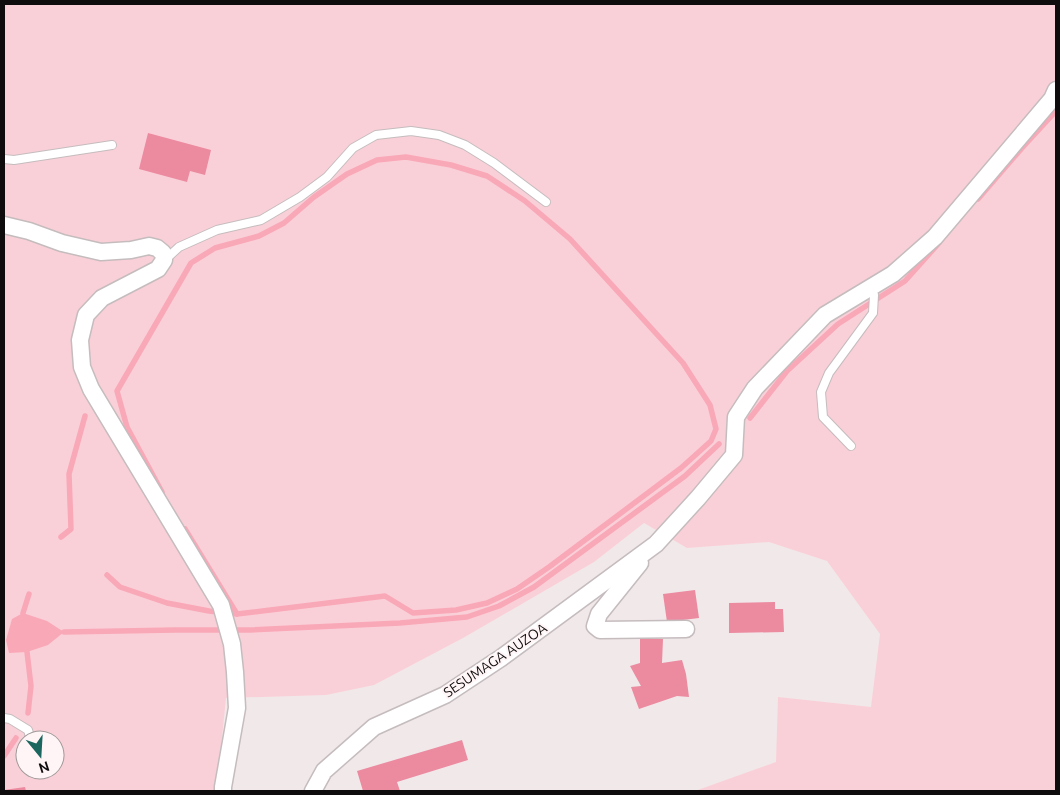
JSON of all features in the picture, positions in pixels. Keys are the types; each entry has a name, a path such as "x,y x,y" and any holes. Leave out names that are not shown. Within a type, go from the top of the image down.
{"street":[{"path":"873,291 936,237 1052,99 1056,90"},
{"path":"4,225 29,231 62,243 101,252 131,250 149,246 157,248 163,253 164,260 158,269 102,298 86,315 80,340 82,366 91,389 221,605 232,644 236,672 237,708 223,791"},
{"name":"SESUMAGA AUZOA","path":"686,630 600,630 595,626 599,614 656,544 734,456 736,417 755,388 825,315 873,291"},
{"name":"SESUMAGA AUZOA","path":"313,791 324,771 374,727 444,695 501,658 656,544"}],"lane":[{"path":"164,260 180,247 217,230 261,220 300,197 327,177 353,148 376,135 411,131 439,135 465,145 494,163 546,202"},
{"path":"4,159 14,160 112,145"},
{"path":"851,446 823,416 821,392 829,373 873,313 873,291"},
{"path":"4,718 10,719 28,730"}],"shaded area":[{"path":"4,4 1056,4 1056,791 695,791 776,762 778,697 871,707 880,634 827,561 769,542 687,548 644,523 594,562 463,638 374,685 326,695 226,698 214,791 4,791"},
{"path":"23,613 47,621 64,632 48,645 27,652 9,653 6,640 12,619"}],"building":[{"path":"148,133 211,150 205,175 190,171 187,182 139,169"},
{"path":"695,590 699,618 667,622 663,594"},
{"path":"775,602 775,609 783,609 784,632 729,633 729,603"},
{"path":"640,638 663,639 662,663 682,660 689,697 677,696 639,709 631,687 641,686 630,666 640,663"},
{"path":"462,740 468,760 397,782 400,791 363,791 357,771"},
{"path":"25,787 26,791 4,791 4,790"}],"waterway":[{"path":"978,199 1056,111"},
{"path":"107,575 120,587 167,603 237,614 385,596 413,613 456,610 487,603 517,589 549,567 681,468 711,441 716,429 710,405 683,363 570,239 525,201 487,176 451,165 406,157 377,160 347,174 314,197 284,223 259,236 215,248 191,263 117,391 127,427 162,492"},
{"path":"750,418 787,371 838,324 905,281 939,243"},
{"path":"61,537 71,529 69,474 85,416"},
{"path":"64,632 250,630 400,623 467,617 499,606 534,587 685,476 719,444"},
{"path":"185,529 237,614"},
{"path":"23,613 29,594"},
{"path":"27,652 31,686 28,713"},
{"path":"4,756 15,740"}]}
